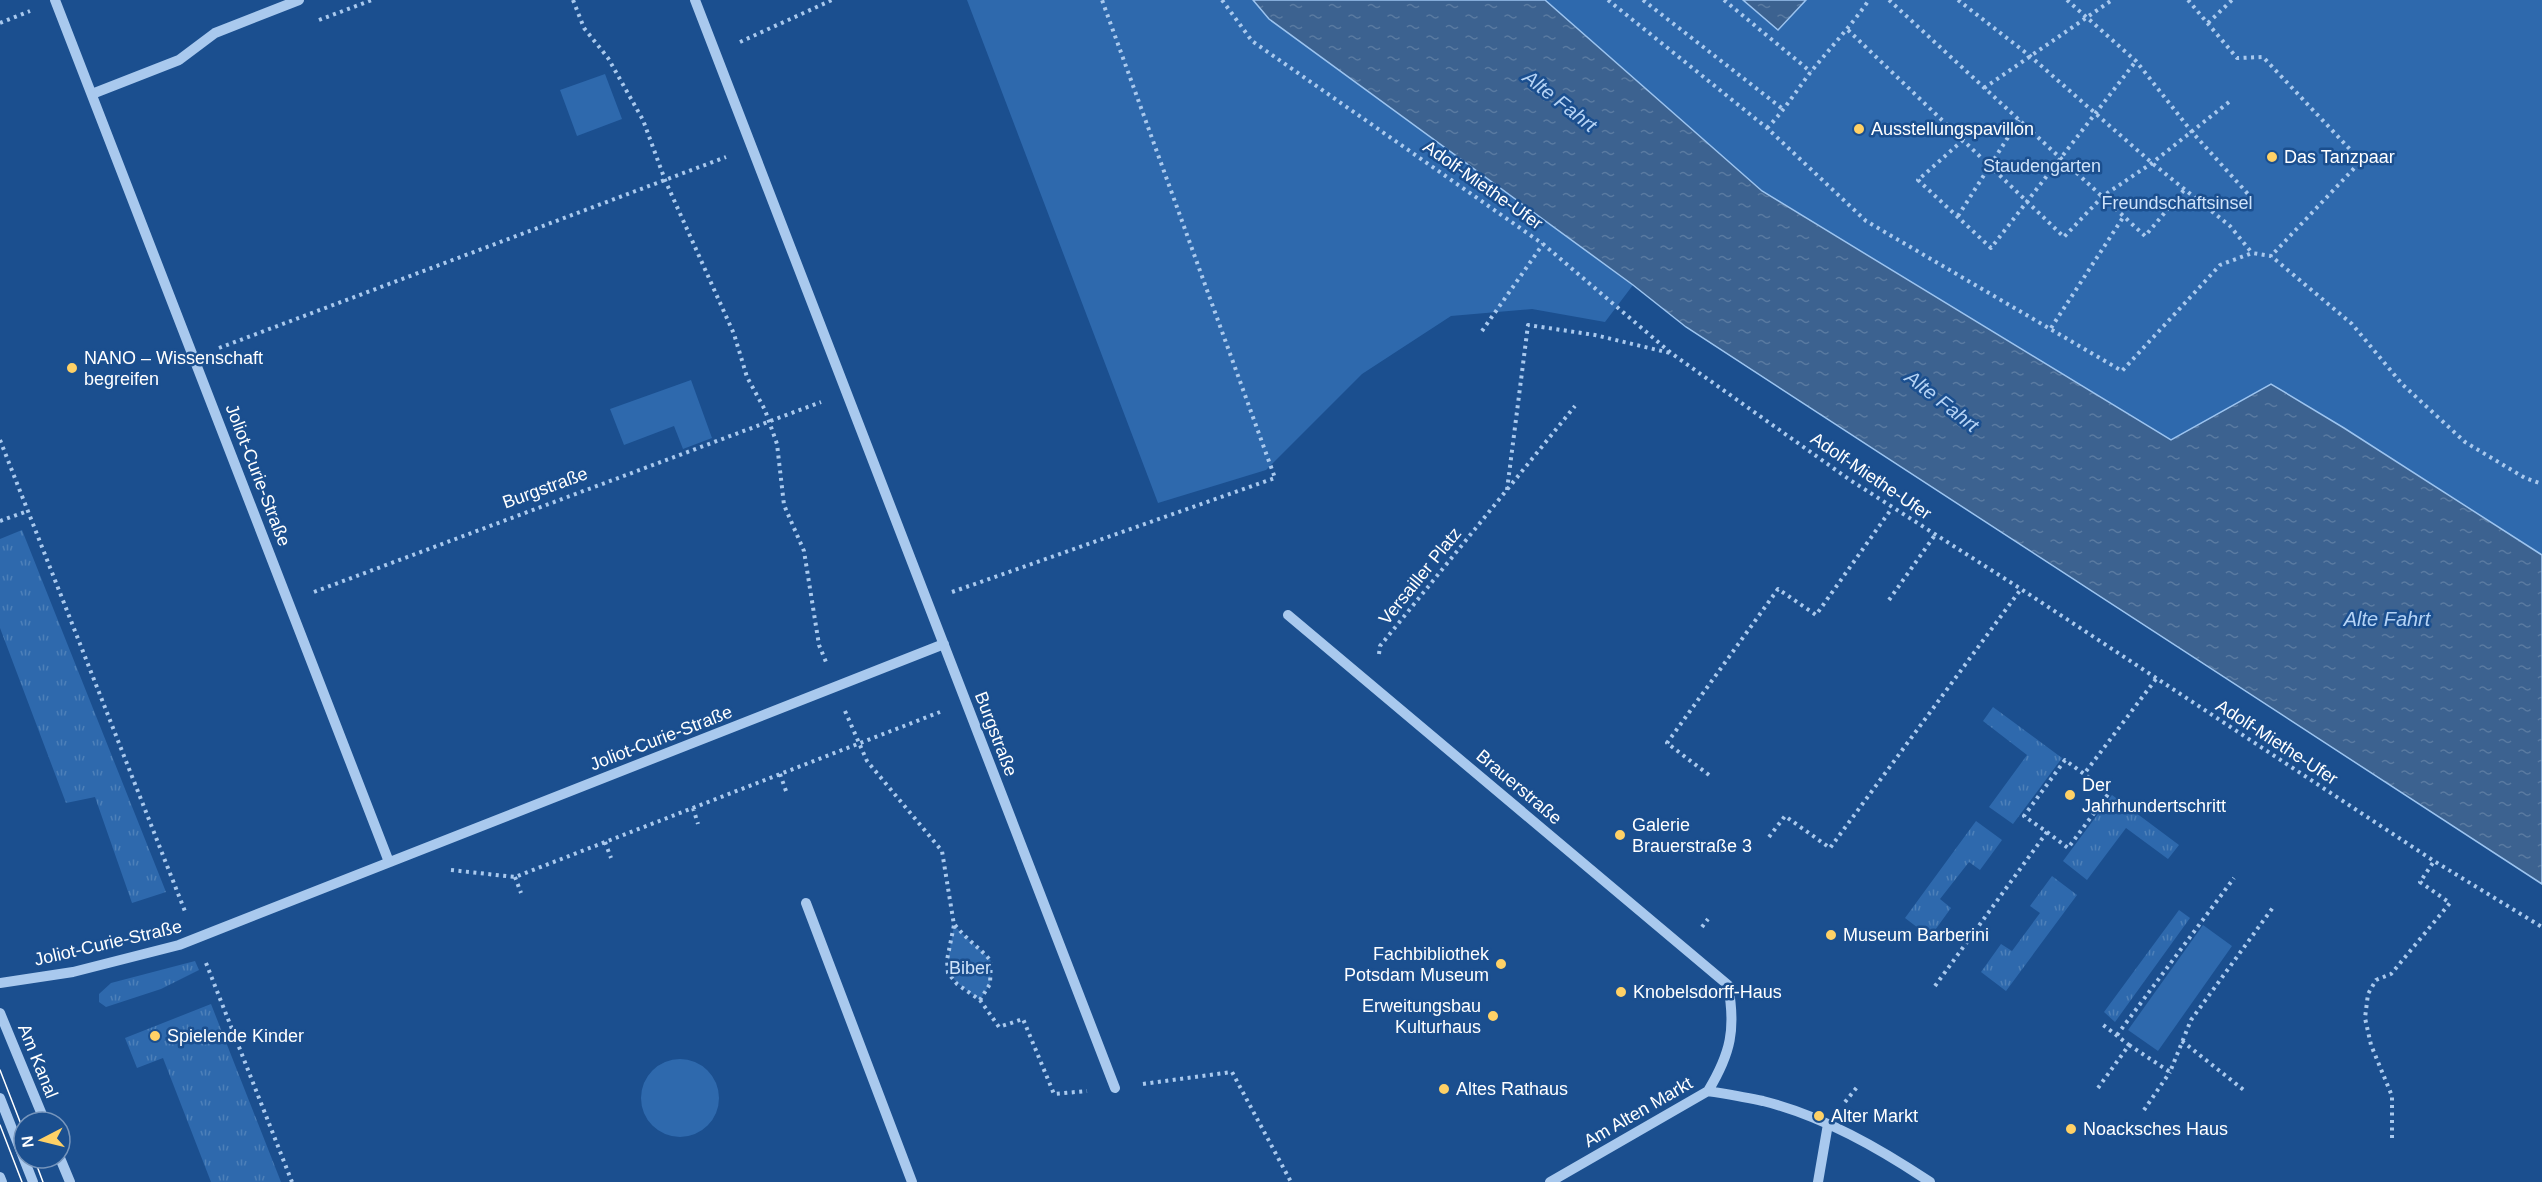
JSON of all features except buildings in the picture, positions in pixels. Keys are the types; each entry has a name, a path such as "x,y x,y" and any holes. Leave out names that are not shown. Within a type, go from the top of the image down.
{"street":[{"name":"Joliot-Curie-Straße","path":"55,0 389,862"},
{"path":"92,94 179,60 215,33 299,0"},
{"name":"Burgstraße","path":"695,0 1115,1088"},
{"name":"Brauerstraße","path":"1288,615 1728,985"},
{"name":"Joliot-Curie-Straße","path":"0,983 73,972 179,945 944,644"},
{"path":"806,903 912,1182"},
{"name":"Am Alten Markt","path":"1550,1182 1708,1090 1722,1067 1731,1040 1733,1013 1728,985"},
{"name":"Am Kanal","path":"0,1013 40,1110"},
{"path":"1708,1090 1764,1101 1828,1124 1888,1154 1930,1182"},
{"path":"0,1098 33,1182"},
{"path":"1818,1182 1828,1124"},
{"path":"0,1177 2,1182"}],"path":[{"path":"573,0 584,28 608,58 643,120 665,180 734,334 747,377 765,410 777,444 784,505 804,551 819,645 867,761 942,851 954,925 947,960 948,973 957,984 980,1000 999,1027 1023,1018 1054,1094 1232,1072 1290,1182"},
{"path":"716,53 832,0"},
{"path":"927,600 1275,478 1102,0"},
{"name":"Adolf-Miethe-Ufer","path":"1222,0 1252,41 1543,244 1671,353 1892,508 2021,589 2434,861 2542,927"},
{"path":"1608,0 1767,128 1866,221 2122,371 2220,265 2252,253 2271,256 2352,324 2402,384 2464,442 2525,478 2542,484"},
{"path":"1643,0 1784,110"},
{"path":"1724,0 1811,72"},
{"path":"1767,128 1848,30 1869,0"},
{"path":"1889,0 2145,236 2184,190"},
{"path":"1958,0 2030,56 2152,163 2230,226 2252,253"},
{"path":"2067,0 2136,61 2192,132 2248,194"},
{"path":"1984,88 2112,0"},
{"path":"2188,0 2237,58 2263,57 2361,161 2271,256"},
{"path":"2208,23 2232,0"},
{"path":"1848,30 2064,237 2103,196 2152,163 2229,102"},
{"path":"1963,140 1918,180 1991,248 2136,61"},
{"path":"1958,216 2019,120"},
{"path":"194,358 752,147"},
{"path":"2051,328 2124,216"},
{"path":"1482,332 1543,244"},
{"path":"1507,491 1528,325 1595,335 1671,353"},
{"name":"Burgstraße","path":"288,601 847,393"},
{"name":"Versailler Platz","path":"1374,687 1380,646 1575,406"},
{"path":"0,440 292,1182"},
{"path":"1709,775 1666,743 1778,589 1816,615 1892,508"},
{"path":"0,521 28,511"},
{"path":"1889,600 1935,535"},
{"path":"1769,837 1785,816 1830,848 2021,589"},
{"path":"2084,774 2156,679"},
{"path":"447,869 515,877 966,702"},
{"path":"2065,760 2109,793 2068,848 2047,832 2024,816 2065,760"},
{"path":"780,774 786,791"},
{"path":"693,808 698,824"},
{"path":"1935,986 2047,832"},
{"path":"605,842 611,858"},
{"path":"2392,1138 2392,1096 2371,1044 2365,1018 2367,994 2376,980 2391,974 2450,903 2420,882 2434,861"},
{"path":"515,877 521,893"},
{"path":"2117,1035 2234,878"},
{"path":"2144,1110 2170,1072 2191,1020 2274,906"},
{"path":"954,925 991,962 990,984 980,1000"},
{"path":"2102,1024 2170,1072"},
{"path":"2182,1041 2245,1091"},
{"path":"2098,1088 2129,1044"}],"green space":[{"path":"967,0 1253,0 1269,19 1633,285 1605,322 1532,309 1451,316 1362,374 1266,470 1158,503"},
{"name":"Freundschaftsinsel","path":"1545,0 2542,0 2542,555 2271,384 2172,441 1762,191"},
{"path":"605,74 622,119 577,136 560,90"},
{"path":"691,380 712,438 683,449 674,426 624,445 610,409"},
{"path":"22,530 166,892 132,903 95,797 66,803 0,628 0,539"},
{"path":"1993,707 2062,758 2013,824 1989,807 2027,755 1983,721"},
{"path":"2112,795 2179,845 2168,859 2126,828 2087,880 2063,861"},
{"path":"1976,821 2002,840 1980,870 1969,862 1940,899 1951,908 1930,937 1905,918"},
{"path":"2052,876 2077,895 2006,991 1981,972 2001,944 2012,951 2040,913 2030,906"},
{"path":"2179,910 2190,918 2115,1022 2104,1012"},
{"name":"Biber","path":"954,925 991,961 990,984 980,1000 951,976 948,961"},
{"path":"2203,925 2232,946 2158,1051 2128,1030"},
{"path":"195,961 199,970 161,989 106,1007 99,1002 99,994 111,983"},
{"path":"211,1004 281,1182 211,1182 163,1058 137,1068 125,1038"},
{"path":"680,1059 695,1062 707,1071 716,1083 719,1098 716,1113 707,1125 695,1134 680,1137 665,1134 653,1125 644,1113 641,1098 644,1083 653,1071 665,1062"}],"water":[{"name":"Alte Fahrt","path":"1253,0 1545,0 1762,191 2171,440 2271,384 2542,555 2542,884 1686,327 1633,285 1269,19"},
{"path":"1743,0 1806,0 1778,30"}],"tram line":[{"path":"0,1070 15,1110"},
{"path":"0,1125 22,1182"},
{"path":"38,1170 43,1182"}],"place":[{"name":"Ausstellungspavillon","path":"1859,129"},
{"name":"Das Tanzpaar","path":"2272,157"},
{"name":"NANO – Wissenschaft begreifen","path":"72,368"},
{"name":"Der Jahrhundertschritt","path":"2070,795"},
{"name":"Galerie Brauerstraße 3","path":"1620,835"},
{"name":"Museum Barberini","path":"1831,935"},
{"name":"Fachbibliothek Potsdam Museum","path":"1501,964"},
{"name":"Knobelsdorff-Haus","path":"1621,992"},
{"name":"Erweitungsbau Kulturhaus","path":"1493,1016"},
{"name":"Spielende Kinder","path":"155,1036"},
{"name":"Altes Rathaus","path":"1444,1089"},
{"name":"Alter Markt","path":"1819,1116"},
{"name":"Noacksches Haus","path":"2071,1129"}],"park label":[{"name":"Staudengarten","path":"2042,166"}]}
